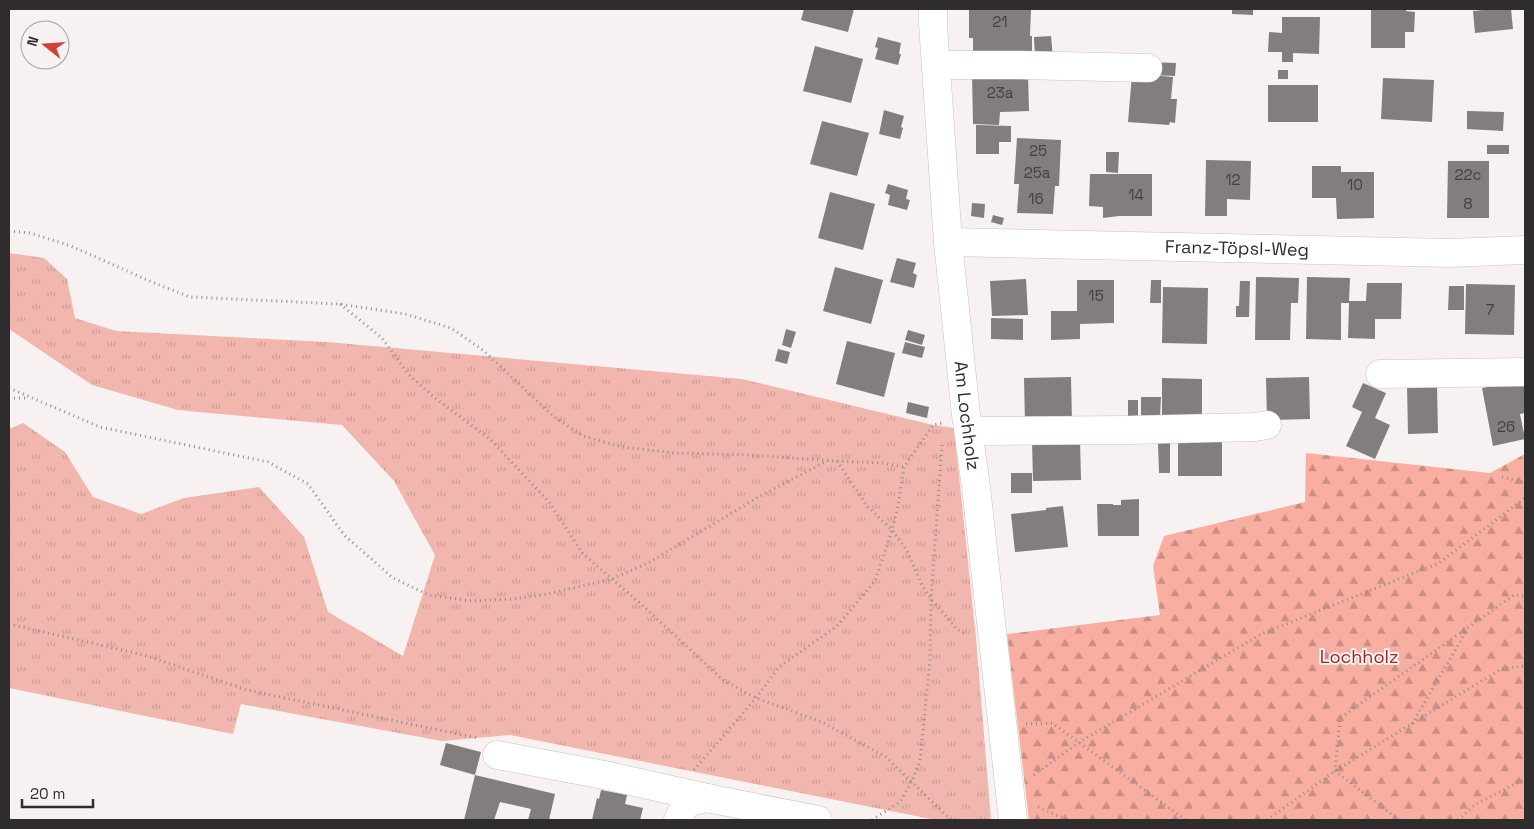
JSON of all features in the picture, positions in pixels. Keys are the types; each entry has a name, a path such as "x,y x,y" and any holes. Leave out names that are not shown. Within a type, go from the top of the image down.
{"street":[{"name":"Am Lochholz","path":"933,9 948,242 952,428 996,659 1013,820"},
{"path":"936,65 1148,68"},
{"name":"Franz-Töpsl-Weg","path":"948,242 1448,253 1525,250"},
{"path":"1380,374 1525,372"},
{"path":"952,428 1130,430 1255,427 1267,425"},
{"path":"490,747 604,775 818,820"},
{"path":"678,820 686,803 697,795"}],"path":[{"path":"9,231 30,233 71,246 190,297 339,304 405,314 451,328 484,351 553,416 583,436 622,447 667,452 883,463 904,467"},
{"path":"339,304 382,338 409,375 434,397 491,440 549,502 583,554 641,604 723,680 756,698 822,722 886,757 951,820"},
{"path":"9,388 100,427 268,462 308,484 344,535 394,578 429,595 472,600 512,599 543,595 612,579 648,562 762,495 829,460"},
{"path":"9,398 30,398"},
{"path":"697,795 687,778 756,698 779,667 837,626 875,581 892,530 904,467 933,425 952,428"},
{"path":"872,820 900,802 911,783 920,761 930,660 931,599 943,442"},
{"path":"837,461 867,506 892,530 906,549 931,599 956,628 996,659"},
{"path":"1502,477 1525,483"},
{"path":"1010,794 1078,743 1261,634 1439,562 1525,498"},
{"path":"1335,770 1340,718 1514,595 1525,596"},
{"path":"9,624 144,655 247,690 490,747"},
{"path":"1411,724 1468,628"},
{"path":"1267,820 1335,770 1501,669 1525,666"},
{"path":"1003,725 1052,723 1186,820"},
{"path":"1335,770 1399,820"},
{"path":"1458,820 1476,804 1525,780"}],"green space":[{"path":"9,253 44,258 67,279 75,318 116,331 327,342 742,379 933,425 954,428 976,638 991,820 936,820 510,735 442,741 241,704 233,734 9,688 9,429 23,423 65,452 93,497 141,514 184,498 259,487 304,537 328,612 403,656 435,555 394,481 342,425 178,410 92,385 9,329"},
{"name":"Lochholz","path":"1306,453 1490,473 1525,454 1525,820 1029,820 1007,634 1160,615 1153,566 1164,536 1305,502"}],"building":[{"path":"804,9 854,9 848,32 801,20"},
{"path":"969,9 1031,9 1030,36 1032,36 1032,60 973,60 973,38 969,38"},
{"path":"1232,9 1253,9 1253,15 1232,14"},
{"path":"1371,9 1406,9 1406,11 1415,12 1414,32 1405,32 1405,48 1371,48"},
{"path":"1511,9 1513,29 1475,33 1473,11"},
{"path":"1282,17 1320,17 1319,54 1293,53 1293,62 1282,62 1282,52 1268,52 1269,32 1282,33"},
{"path":"1051,36 1053,58 1035,59 1034,37"},
{"path":"878,37 901,43 898,65 875,59 878,48 875,47"},
{"path":"815,46 863,59 851,103 803,91"},
{"path":"1149,62 1176,63 1175,76 1151,75 1173,77 1171,99 1177,99 1175,123 1170,122 1169,125 1128,122 1132,74"},
{"path":"1278,70 1288,70 1288,79 1278,79"},
{"path":"1028,73 1029,111 1000,112 999,125 973,124 972,75"},
{"path":"1383,78 1434,80 1432,122 1381,119"},
{"path":"1268,85 1318,85 1318,122 1268,122"},
{"path":"884,110 904,116 900,139 879,134"},
{"path":"1467,111 1504,112 1503,131 1467,129"},
{"path":"822,121 869,133 857,176 810,164"},
{"path":"976,125 1011,126 1011,142 999,142 999,154 976,154"},
{"path":"1017,138 1061,140 1059,186 1055,186 1053,214 1017,213 1019,184 1014,184"},
{"path":"1487,145 1509,145 1509,154 1487,154"},
{"path":"1106,152 1119,152 1118,173 1106,172"},
{"path":"1206,160 1251,161 1250,200 1227,199 1227,216 1205,216"},
{"path":"1448,161 1489,161 1489,218 1447,218"},
{"path":"1312,166 1341,166 1341,172 1374,172 1374,218 1337,219 1336,198 1312,198"},
{"path":"1090,174 1152,174 1152,216 1103,218 1103,207 1089,206"},
{"path":"888,184 908,190 906,199 910,200 907,210 888,205 890,195 885,193"},
{"path":"830,192 875,204 863,250 818,238"},
{"path":"972,203 985,204 984,218 971,216"},
{"path":"993,215 1004,218 1002,225 991,222"},
{"path":"897,258 916,263 913,273 917,275 914,288 890,282"},
{"path":"835,267 883,280 871,324 823,311"},
{"path":"1256,277 1299,278 1298,303 1291,303 1290,340 1255,340"},
{"path":"1307,277 1350,278 1349,301 1366,301 1367,283 1402,283 1401,319 1375,319 1375,339 1348,338 1349,303 1341,303 1341,340 1306,339"},
{"path":"1026,279 1028,315 992,316 990,281"},
{"path":"1077,280 1114,280 1114,323 1080,324 1080,339 1051,340 1051,311 1077,311"},
{"path":"1151,280 1161,280 1161,303 1150,303"},
{"path":"1240,281 1250,281 1249,317 1236,317 1236,306 1239,306"},
{"path":"1466,284 1515,285 1514,335 1465,334"},
{"path":"1449,286 1464,286 1464,310 1448,310"},
{"path":"1163,287 1208,288 1207,344 1162,343"},
{"path":"991,318 1023,319 1023,340 991,339"},
{"path":"786,329 796,332 791,348 782,345"},
{"path":"908,330 925,335 922,345 905,340"},
{"path":"847,341 895,353 884,397 836,384"},
{"path":"905,342 925,347 922,358 902,353"},
{"path":"778,349 790,352 787,364 775,361"},
{"path":"1071,377 1072,422 1025,424 1024,378"},
{"path":"1309,377 1310,419 1267,420 1266,378"},
{"path":"1162,378 1202,379 1202,422 1162,421"},
{"path":"1514,382 1525,383 1525,413 1520,414 1525,439 1493,446 1482,388"},
{"path":"1363,383 1386,393 1375,418 1390,425 1375,459 1346,446 1362,412 1352,407"},
{"path":"1407,385 1437,385 1438,433 1408,434"},
{"path":"1141,397 1161,397 1160,418 1141,418"},
{"path":"1128,400 1138,400 1138,416 1128,416"},
{"path":"908,402 929,407 927,418 906,413"},
{"path":"1080,440 1081,480 1033,481 1032,441"},
{"path":"1178,440 1222,440 1222,476 1178,476"},
{"path":"1158,443 1170,443 1170,473 1159,473"},
{"path":"1011,473 1032,473 1032,493 1011,493"},
{"path":"1139,499 1139,536 1098,536 1097,504 1121,505 1121,500"},
{"path":"1063,506 1068,547 1015,552 1011,514"},
{"path":"446,743 481,752 475,775 440,765"},
{"path":"475,775 555,794 549,820 528,820 531,809 500,802 494,820 464,820"},
{"path":"601,790 627,795 625,804 643,808 640,820 592,820 597,798 599,799"}]}
